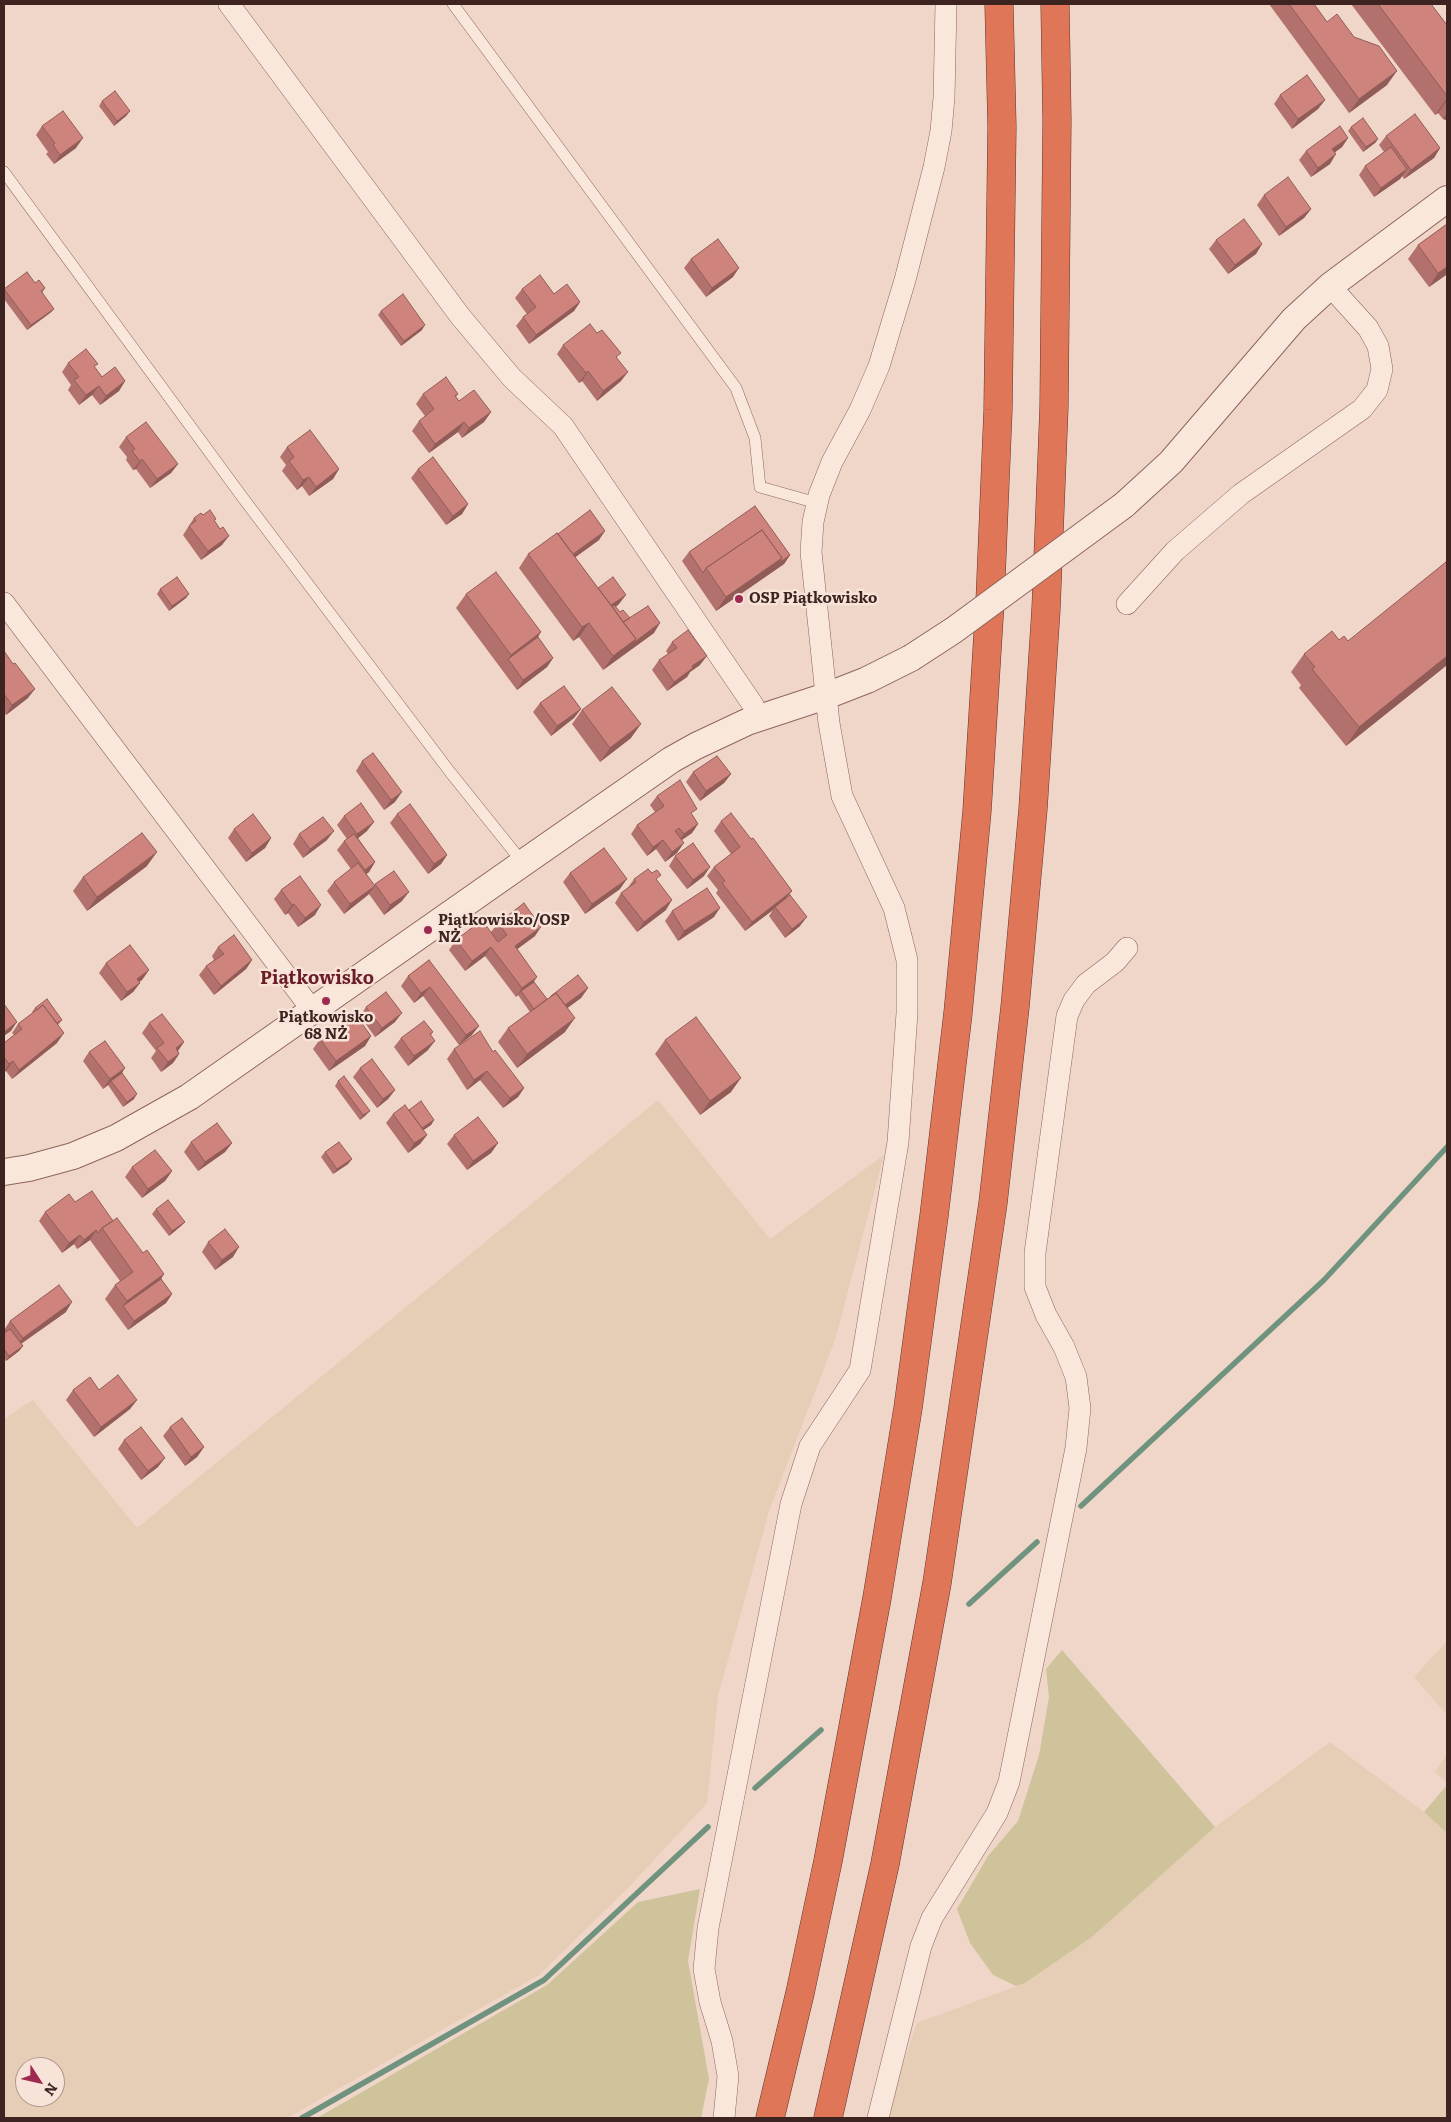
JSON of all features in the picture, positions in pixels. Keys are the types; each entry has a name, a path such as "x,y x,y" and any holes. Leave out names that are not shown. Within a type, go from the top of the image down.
{"highway":[{"path":"770,2118 800,1993 828,1861 877,1598 908,1408 932,1235 958,1013 977,812 997,448 1002,126 999,4"},
{"path":"828,2118 885,1864 937,1583 993,1203 1015,1007 1033,810 1046,609 1054,407 1057,121 1055,4"}],"street":[{"path":"229,4 460,316 512,378 563,426 753,704"},
{"path":"724,2118 728,2076 722,2041 710,2002 704,1970 708,1928 791,1504 810,1446 834,1406 860,1370 898,1142 908,1013 907,960 897,917 891,900 842,796 828,724 812,552 813,522 817,503 832,462 860,410 879,366 905,280 934,168 941,131 944,98 946,4"},
{"path":"4,1172 29,1168 73,1156 116,1138 189,1097 671,760 747,722 826,696 867,680 911,658 954,630 1124,505 1171,462 1294,319 1330,286 1447,199"},
{"path":"1127,604 1170,556 1234,500 1362,409 1378,390 1382,369 1378,346 1368,328 1330,286"},
{"path":"4,603 313,1011"},
{"path":"878,2118 921,1946 932,1918 997,1813 1009,1782 1076,1448 1080,1408 1076,1376 1035,1288 1035,1253 1067,1016 1074,1000 1086,984 1115,962 1127,948"}],"lane":[{"path":"453,4 736,388 756,438 760,486 817,503"},
{"path":"4,172 243,498 450,772 523,863"}],"shaded area":[{"path":"658,1100 770,1239 884,1155 835,1340 769,1511 718,1696 707,1803 628,1888 539,1975 287,2118 4,2118 4,1419 33,1400 137,1528"},
{"path":"1447,1641 1447,1715 1414,1677"},
{"path":"1062,1650 1215,1827 1092,1937 1025,1983 1016,1986 993,1975 970,1943 957,1909 988,1856 1018,1821 1039,1755 1049,1697 1046,1669"},
{"path":"1330,1742 1424,1812 1447,1833 1447,2118 885,2118 917,2023 1025,1983 1092,1937 1215,1827"},
{"path":"1447,1754 1447,1783 1435,1772"},
{"path":"1447,1785 1447,1833 1424,1812"},
{"path":"700,1889 688,1961 709,2079 701,2118 317,2118 547,1985 638,1902"}],"building":[{"path":"1289,4 1314,4 1327,22 1337,14 1354,37 1379,46 1397,71 1359,99"},
{"path":"1378,4 1431,4 1447,25 1447,96"},
{"path":"1307,75 1325,100 1298,119 1280,95"},
{"path":"115,91 130,111 117,121 102,101"},
{"path":"63,111 83,138 60,155 53,145 55,143 42,126"},
{"path":"1415,114 1440,148 1411,170 1386,136"},
{"path":"1363,118 1378,139 1366,147 1351,127"},
{"path":"1340,126 1348,138 1332,149 1336,154 1318,168 1306,151"},
{"path":"1391,147 1407,169 1381,188 1365,166"},
{"path":"1288,177 1311,209 1286,227 1264,195"},
{"path":"1244,219 1262,244 1235,265 1216,240"},
{"path":"1447,224 1447,267 1438,273 1418,245"},
{"path":"718,239 739,268 712,288 691,259"},
{"path":"27,272 35,283 39,280 45,288 41,291 54,309 31,325 4,289"},
{"path":"540,275 554,294 567,284 580,302 536,335 523,317 536,307 522,289"},
{"path":"403,294 425,325 404,341 381,311"},
{"path":"590,324 597,333 602,330 621,353 616,357 628,372 603,391 588,371 586,373 563,345"},
{"path":"86,349 98,364 94,366 102,377 115,367 125,381 106,396 99,386 86,395 74,380 79,377 68,363"},
{"path":"446,377 458,394 455,396 459,401 474,390 491,412 469,428 464,422 435,444 419,421 434,409 423,394"},
{"path":"146,422 178,464 157,479 142,459 140,461 132,451 135,449 126,437"},
{"path":"310,430 339,469 316,487 309,477 303,480 289,461 294,457 287,447"},
{"path":"433,457 468,504 453,516 418,469"},
{"path":"755,506 790,555 779,563 782,558 762,530 706,568 703,573 689,552"},
{"path":"210,510 220,529 223,527 229,536 208,551 189,526 196,521 194,518"},
{"path":"590,510 605,531 573,554 558,534"},
{"path":"762,530 782,558 726,597 706,568"},
{"path":"557,533 636,639 613,656 589,623 582,627 528,554"},
{"path":"1446,562 1447,656 1359,727 1312,669 1315,667 1304,654 1332,631 1339,640 1344,636 1348,641"},
{"path":"496,572 541,632 511,655 466,594"},
{"path":"177,577 189,594 172,606 160,589"},
{"path":"613,577 626,595 611,605 598,588"},
{"path":"614,605 620,612 623,610 630,618 623,622 612,606"},
{"path":"648,606 660,623 632,644 636,639 623,622"},
{"path":"688,630 707,656 674,682 659,660 677,648 672,642"},
{"path":"538,637 553,658 523,680 508,659"},
{"path":"4,651 35,689 12,705 4,694"},
{"path":"564,686 581,709 557,726 540,703"},
{"path":"612,687 641,724 610,748 582,710"},
{"path":"373,753 402,792 391,800 362,761"},
{"path":"717,756 731,774 706,791 693,772"},
{"path":"680,780 697,809 691,813 698,824 684,834 679,828 675,831 684,843 672,852 663,840 653,847 637,825 664,806 657,796"},
{"path":"361,803 374,822 357,834 344,816"},
{"path":"410,804 447,855 434,864 397,814"},
{"path":"731,813 751,839 753,838 792,891 752,922 722,883 725,881 714,867 740,847 721,821"},
{"path":"253,814 271,838 252,853 234,829"},
{"path":"323,817 334,831 310,849 299,834"},
{"path":"142,833 157,852 97,897 83,877"},
{"path":"354,834 375,862 365,870 344,841"},
{"path":"693,843 710,867 693,880 675,856"},
{"path":"604,848 627,879 592,904 570,873"},
{"path":"358,863 375,886 350,904 334,882"},
{"path":"648,869 652,873 657,870 661,875 656,879 672,900 644,922 621,893 636,882 634,879"},
{"path":"394,871 409,892 390,905 375,884"},
{"path":"300,876 321,905 305,918 281,890"},
{"path":"707,888 720,908 684,931 672,911"},
{"path":"790,895 807,917 792,929 775,907"},
{"path":"524,903 541,927 515,946 537,977 522,988 491,947 472,961 456,940 482,920 498,942 507,935 498,923"},
{"path":"234,935 252,960 221,986 206,966 224,954 218,947"},
{"path":"130,945 149,970 137,979 140,983 127,992 106,963"},
{"path":"429,960 479,1026 466,1035 430,987 421,993 408,976"},
{"path":"578,975 588,988 565,1005 556,993 551,996"},
{"path":"534,982 547,999 534,1009 521,991"},
{"path":"386,992 402,1013 382,1028 366,1007"},
{"path":"556,993 575,1018 527,1054 508,1028"},
{"path":"47,999 62,1020 57,1023 43,1005 37,1010 35,1008"},
{"path":"4,1004 17,1022 4,1032"},
{"path":"43,1005 64,1033 19,1070 13,1061 9,1064 4,1057 4,1043 22,1029 18,1024"},
{"path":"162,1014 184,1042 176,1048 179,1054 168,1062 157,1048 164,1043 149,1023"},
{"path":"355,1014 371,1036 336,1061 320,1039"},
{"path":"696,1017 741,1078 710,1101 665,1040"},
{"path":"424,1021 433,1032 430,1034 435,1041 414,1056 401,1038"},
{"path":"480,1031 493,1052 495,1050 524,1088 510,1098 487,1071 474,1080 454,1049"},
{"path":"105,1041 125,1068 110,1079 89,1052"},
{"path":"372,1059 395,1090 383,1099 360,1068"},
{"path":"122,1073 137,1094 127,1102 111,1081"},
{"path":"344,1076 370,1111 363,1115 338,1081"},
{"path":"421,1101 434,1120 422,1128 409,1110"},
{"path":"405,1105 427,1135 414,1143 393,1114"},
{"path":"478,1117 498,1143 473,1161 454,1135"},
{"path":"217,1123 232,1143 205,1162 191,1142"},
{"path":"339,1142 352,1159 337,1169 325,1152"},
{"path":"155,1150 172,1171 148,1189 132,1167"},
{"path":"92,1191 113,1221 98,1233 96,1230 84,1240 80,1235 69,1243 45,1212 69,1194 75,1202"},
{"path":"168,1200 185,1222 172,1231 156,1209"},
{"path":"117,1218 143,1253 147,1250 164,1274 127,1301 115,1285 133,1272 102,1228"},
{"path":"225,1229 239,1247 222,1260 208,1242"},
{"path":"161,1279 172,1294 134,1321 123,1306"},
{"path":"59,1285 72,1302 23,1338 10,1321"},
{"path":"10,1329 23,1346 9,1356 4,1349 4,1333"},
{"path":"118,1375 137,1400 101,1427 73,1390 90,1377 99,1390"},
{"path":"182,1418 204,1447 191,1457 170,1427"},
{"path":"141,1427 165,1458 148,1471 124,1440"}],"waterway":[{"path":"1081,1506 1324,1280 1447,1147"},
{"path":"969,1604 1037,1542"},
{"path":"755,1788 821,1730"},
{"path":"302,2118 544,1980 708,1827"}],"place":[{"name":"OSP Piątkowisko","path":"739,599"},
{"name":"Piątkowisko/OSP NŻ","path":"428,930"},
{"name":"Piątkowisko 68 NŻ","path":"326,1001"}],"district":[{"name":"Piątkowisko","path":"317,979"}]}
